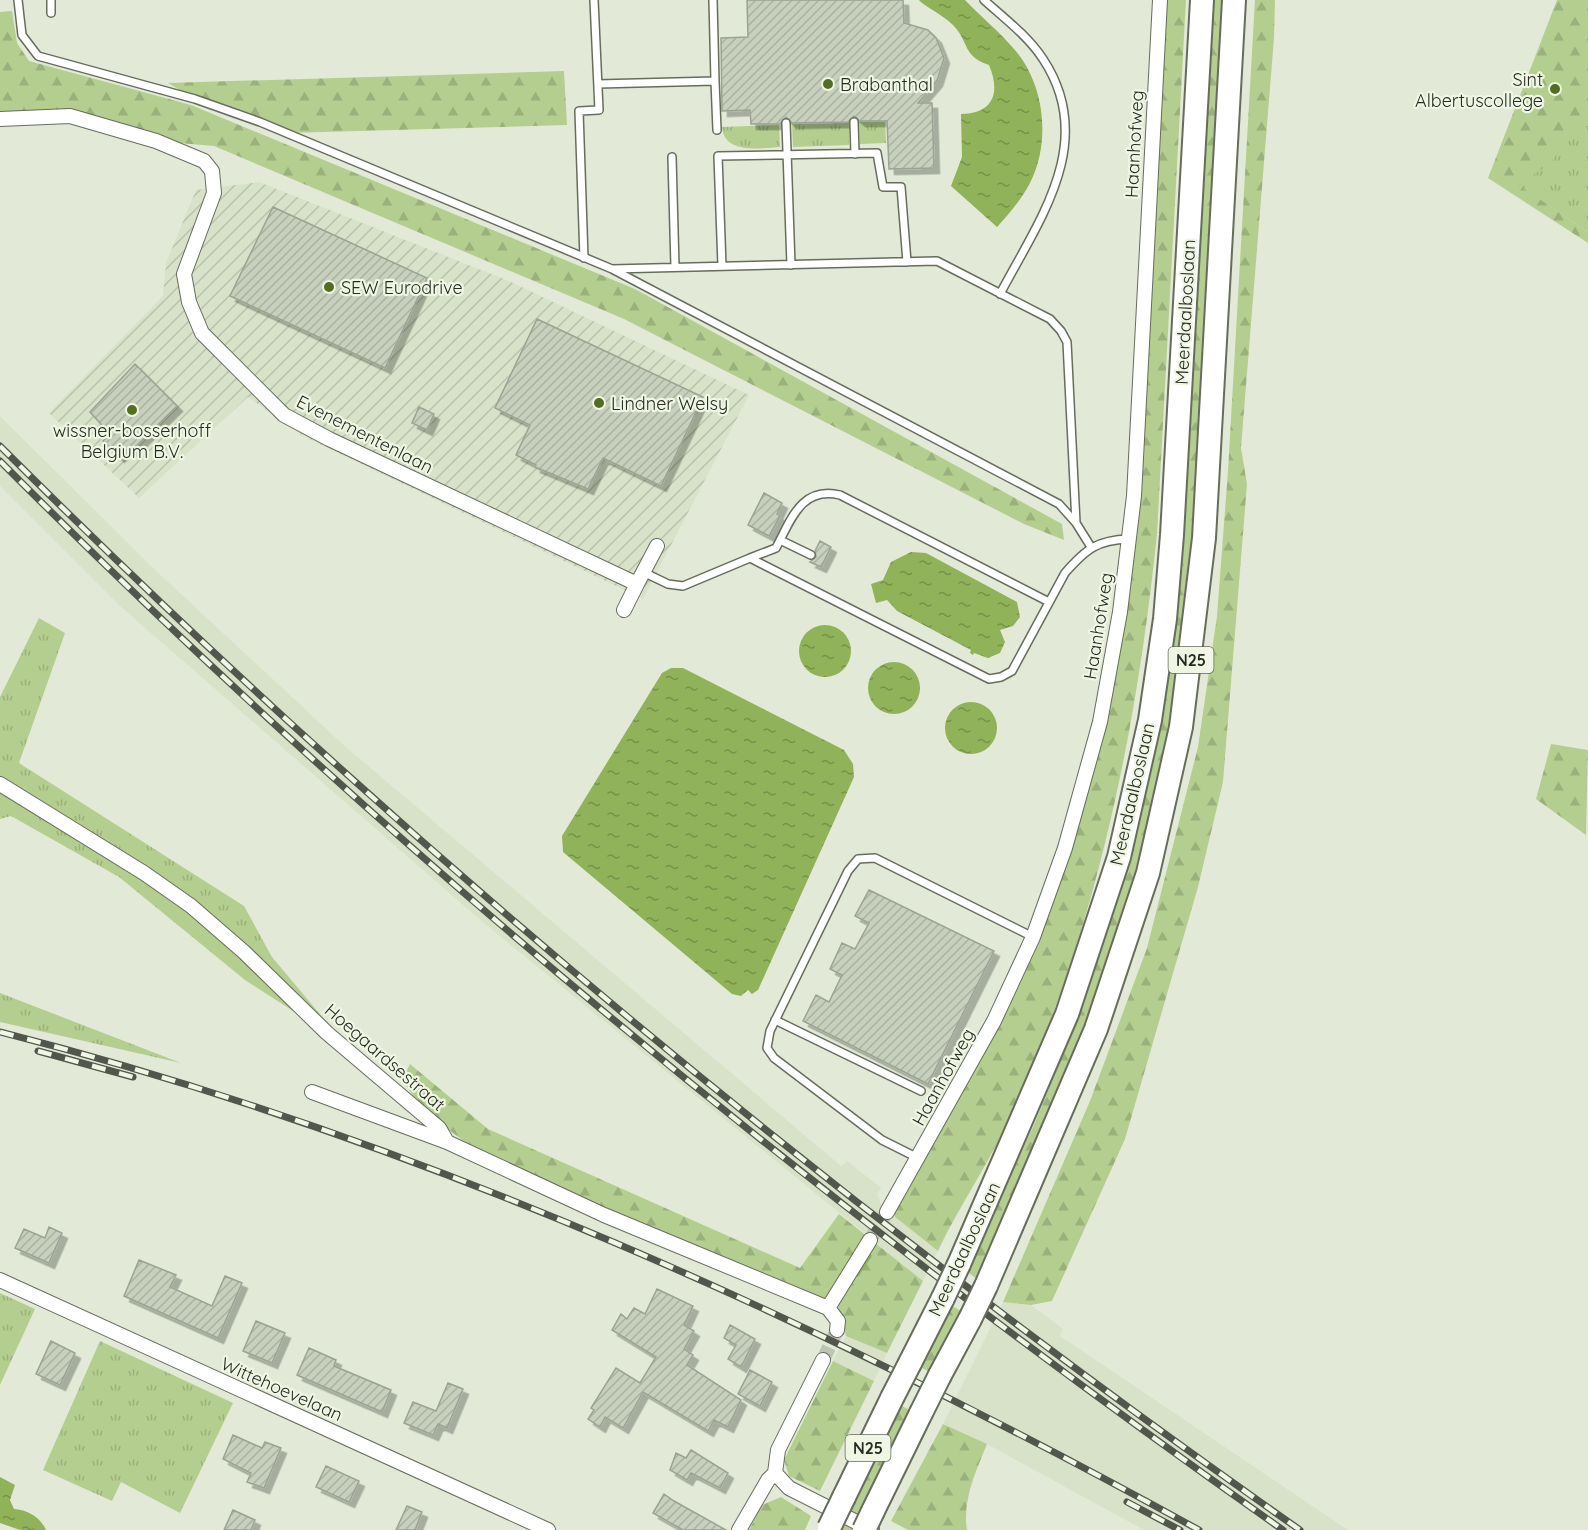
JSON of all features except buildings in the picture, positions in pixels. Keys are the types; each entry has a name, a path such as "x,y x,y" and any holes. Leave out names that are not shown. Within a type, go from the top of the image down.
{"highway":[{"name":"Meerdaalboslaan","path":"829,1529 959,1264 1067,1014 1119,857 1150,720 1165,619 1172,535 1202,0"},
{"name":"Meerdaalboslaan","path":"870,1524 921,1413 986,1286 1096,1029 1148,873 1181,727 1204,538 1234,0"}],"street":[{"name":"Haanhofweg","path":"887,1212 994,1021 1033,937 1065,848 1100,722 1120,612 1135,488 1161,0"},
{"name":"Evenementenlaan","path":"0,119 70,116 156,141 204,161 212,171 214,193 184,274 189,302 202,333 284,415 329,439 640,578"},
{"path":"624,610 657,546"},
{"name":"Hoegaardsestraat","path":"0,784 144,873 191,906 244,952 336,1041 440,1128 447,1142 604,1215 828,1308"},
{"path":"312,1092 447,1142"},
{"path":"837,1330 838,1322 828,1308 870,1240"},
{"name":"Wittehoevelaan","path":"0,1280 548,1530"},
{"path":"823,1360 778,1450 774,1461 776,1473 789,1488 870,1524"},
{"path":"739,1530 768,1480 776,1473"}],"lane":[{"path":"18,0 22,35 38,56 195,99 260,122 612,269 1059,504 1076,523 1091,547"},
{"path":"51,0 51,13"},
{"path":"584,258 579,111 599,110 594,0"},
{"path":"713,0 717,130"},
{"path":"984,0 1027,39 1052,74 1063,113 1065,136 1063,165 1055,190 1000,294"},
{"path":"598,84 716,81"},
{"path":"854,122 855,154"},
{"path":"786,123 791,265"},
{"path":"722,266 718,156 877,153 883,187 901,187 907,262"},
{"path":"672,157 675,267"},
{"path":"612,269 937,261 1050,319 1067,342 1076,523"},
{"path":"640,578 683,586 776,548 799,505 828,492 1049,602"},
{"path":"750,558 989,679 1001,677 1012,671 1065,573 1091,547 1110,540 1130,539"},
{"path":"780,540 811,555"},
{"path":"918,1158 882,1140 770,1054 767,1040 775,1020 848,871 854,863 864,857 880,860 1033,937"},
{"path":"775,1020 921,1091"}],"shaded area":[{"path":"259,182 509,281 749,395 643,599 303,436 248,397 139,498 49,413 163,296 166,263 196,190"},
{"path":"0,416 154,569 347,748 841,1166 847,1161 881,1188 877,1194 883,1208 938,1251 923,1281 485,924 120,606 0,486"},
{"path":"1003,1302 1031,1305 1063,1329 1060,1336 1348,1530 1144,1530 987,1444 943,1424"},
{"path":"846,1336 887,1353 874,1381 833,1361"}],"green space":[{"path":"1163,0 1186,0 1157,534 1137,686 1106,837 1087,912 1063,985 1036,1057 1005,1127 938,1251 895,1217 893,1211 994,1035 1057,886 1133,562"},
{"path":"1212,0 1226,0 1188,625 1152,824 1096,1011 978,1280 965,1270 1034,1125 1070,1037 1124,874 1181,546 1188,456"},
{"path":"1255,0 1275,0 1274,38 1241,448 1247,484 1223,782 1198,887 1125,1139 1052,1301 1031,1305 1003,1302 1090,1101 1147,948 1198,747 1217,616 1228,471"},
{"name":"Sint Albertuscollege","path":"1557,0 1588,0 1588,111 1583,116 1566,116 1562,143 1554,158 1519,185 1588,232 1588,243 1488,178"},
{"path":"12,11 17,43 29,61 191,105 635,289 1062,524 1064,540 1024,524 624,319 214,146 156,141 70,116 0,119 0,12"},
{"path":"564,71 567,125 287,133 195,99 168,83"},
{"path":"1588,83 1588,232 1518,185"},
{"path":"885,121 886,143 860,144 859,122"},
{"path":"849,122 849,145 793,147 792,124"},
{"path":"779,125 780,147 764,148 736,146 724,136 722,127"},
{"path":"39,618 65,633 19,763 244,906 272,957 361,1063 327,1033 245,980 119,877 11,816 0,819 0,697"},
{"path":"1551,744 1588,750 1586,835 1536,799"},
{"path":"0,993 181,1063 0,1022"},
{"path":"410,1064 488,1129 800,1268 839,1214 923,1281 887,1353 846,1336 838,1306 611,1213 469,1145 425,1112 402,1080"},
{"path":"0,1293 35,1309 0,1385"},
{"path":"949,1304 963,1312 932,1373 918,1366"},
{"path":"100,1341 233,1403 180,1513 121,1482 112,1501 43,1470"},
{"path":"833,1361 874,1381 820,1491 789,1476 784,1460"},
{"path":"900,1405 914,1412 856,1530 838,1530"},
{"path":"943,1424 987,1444 968,1497 967,1530 908,1530 891,1521"},
{"path":"781,1497 811,1516 805,1530 749,1530 762,1505"}],"water":[{"path":"919,0 965,0 1014,49 1033,79 1042,114 1041,150 1037,167 1023,195 997,227 951,186 962,157 961,114 972,113 987,106 994,93 993,75 989,65 970,53 953,25"},
{"path":"911,552 926,553 1017,602 1020,617 1013,626 1000,630 1005,642 1000,653 988,658 974,653 973,655 970,653 971,650 897,611 887,600 876,603 871,584 883,580 891,562"},
{"path":"825,625 835,627 843,633 849,641 851,651 849,661 843,669 835,675 825,677 815,675 807,669 801,661 799,651 801,641 807,633 815,627"},
{"path":"894,662 904,664 912,670 918,678 920,688 918,698 912,706 904,712 894,714 884,712 876,706 870,698 868,688 870,678 876,670 884,664"},
{"path":"671,668 683,668 844,750 853,764 854,777 758,990 752,994 748,990 741,996 732,994 563,852 562,836 662,673"},
{"path":"971,702 981,704 989,710 995,718 997,728 995,738 989,746 981,752 971,754 961,752 953,746 947,738 945,728 947,718 953,710 961,704"},
{"path":"0,1477 15,1485 10,1500 14,1509 33,1515 46,1530 20,1530 0,1523"}],"waterway":[{"path":"857,1274 869,1256"}],"tunnel":[{"path":"870,1240 887,1212"},
{"path":"823,1360 837,1330"}],"railway":[{"path":"0,446 152,594 307,738 465,879 627,1016 791,1150 958,1280 1128,1407 1300,1530"},
{"path":"0,461 149,607 302,750 618,1024 946,1284 1283,1530"},
{"path":"0,1032 157,1076 312,1126 464,1181 615,1243 764,1309 911,1379 1199,1530"},
{"path":"38,1051 133,1077"},
{"path":"1127,1502 1180,1530"}],"place":[{"name":"Brabanthal","path":"828,84"},
{"name":"Sint Albertuscollege","path":"1555,89"},
{"name":"SEW Eurodrive","path":"329,287"},
{"name":"Lindner Welsy","path":"599,403"},
{"name":"wissner-bosserhoff Belgium B.V.","path":"132,410"}]}
